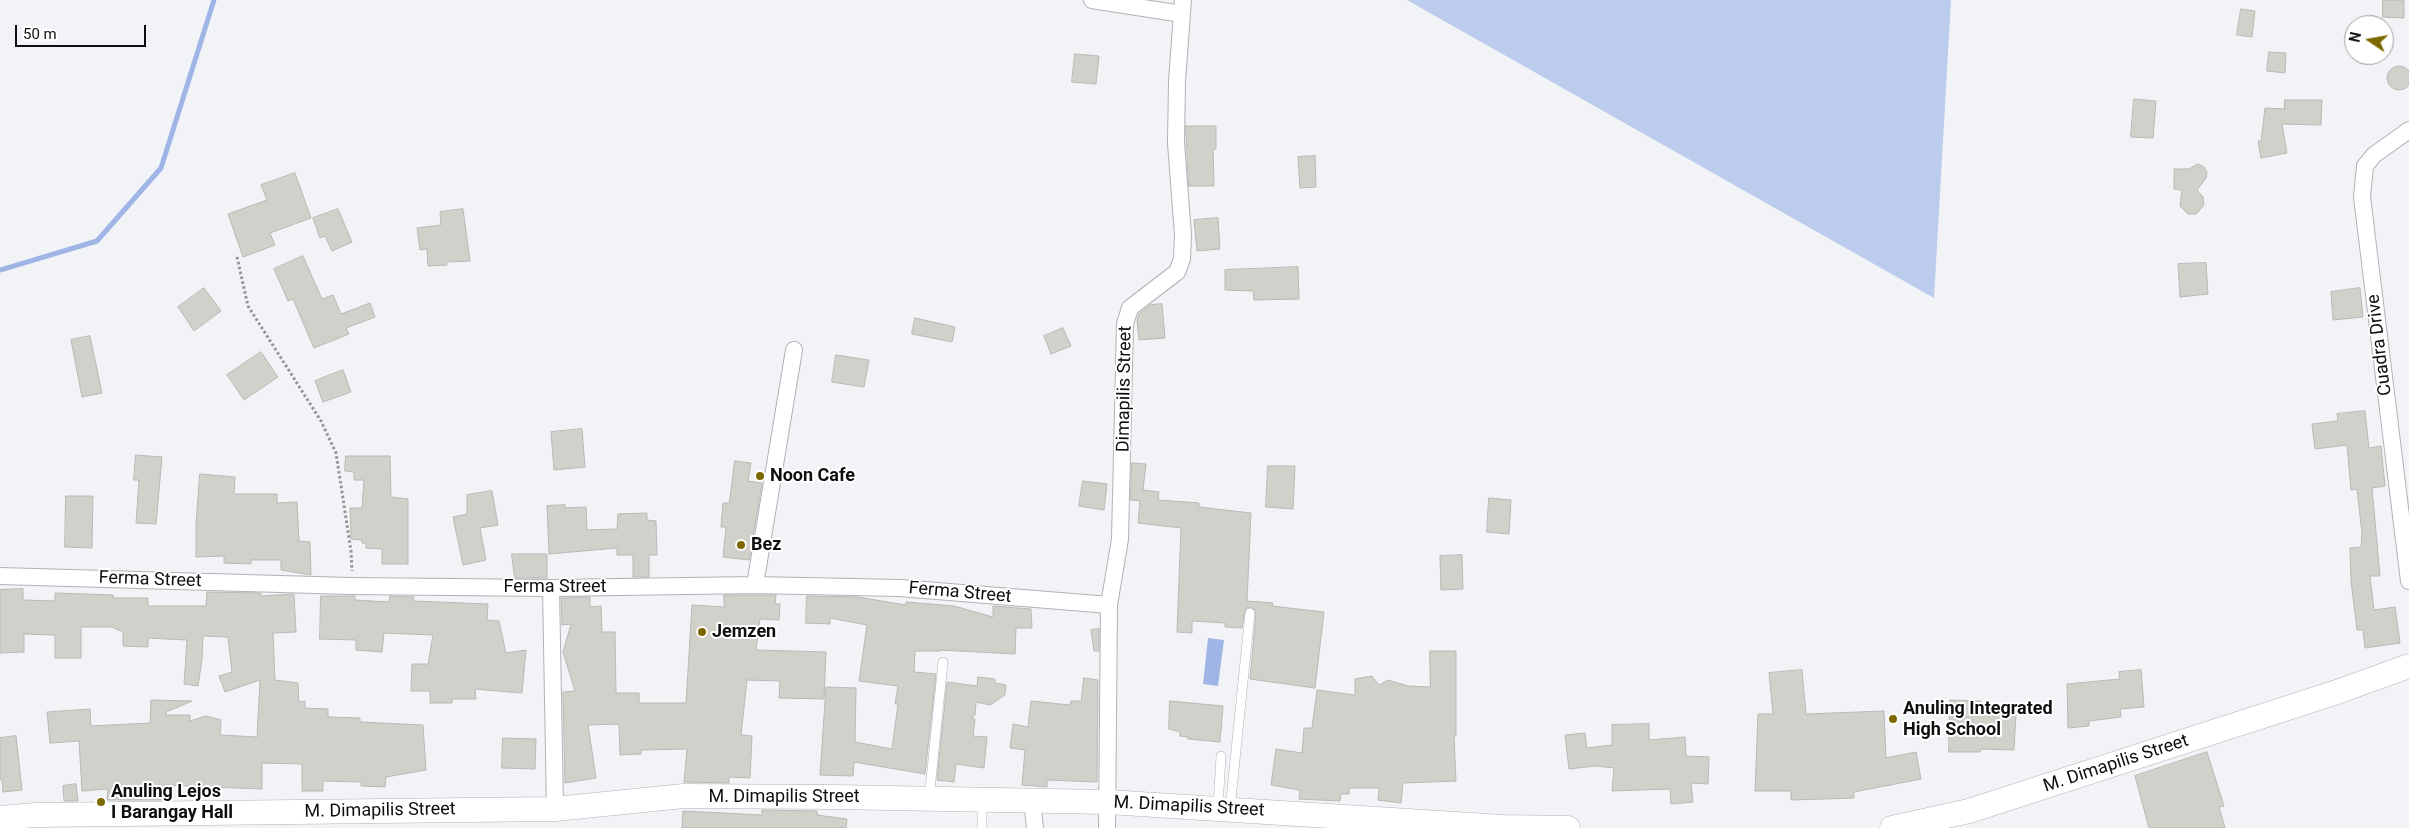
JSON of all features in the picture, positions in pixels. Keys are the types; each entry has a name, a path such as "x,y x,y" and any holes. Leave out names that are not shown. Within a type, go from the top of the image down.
{"main road":[{"name":"M. Dimapilis Street","path":"1892,828 1957,821 2409,666"},
{"name":"M. Dimapilis Street","path":"0,818 36,815 554,809 684,796 1108,802 1503,827 1568,828"}],"street":[{"path":"1092,0 1183,7"},
{"name":"Dimapilis Street","path":"1106,828 1108,802 1109,605 1120,539 1125,324 1130,308 1177,272 1182,259 1183,235 1176,143 1183,7"},
{"name":"Cuadra Drive","path":"2409,130 2374,155 2365,166 2362,197 2409,581"},
{"path":"756,585 794,350"},
{"name":"Ferma Street","path":"0,576 350,586 551,588 756,585 900,588 1109,605"},
{"path":"551,588 554,809"},
{"path":"1032,800 1036,828"}],"lane":[{"path":"1224,808 1250,613"},
{"path":"929,799 943,662"},
{"path":"1220,756 1224,808"},
{"path":"982,799 982,828"}],"path":[{"path":"237,257 248,306 321,421 336,453 352,559 350,586"}],"shaded area":[{"path":"1407,0 1951,0 1934,298"},
{"path":"1208,638 1224,640 1218,686 1203,684"}],"building":[{"path":"2383,0 2404,0 2404,18 2394,18 2394,15 2383,15"},
{"path":"2241,9 2255,11 2252,37 2237,35"},
{"path":"2269,52 2286,53 2285,73 2267,71"},
{"path":"1075,54 1099,56 1096,84 1072,82"},
{"path":"2399,66 2407,70 2411,78 2407,86 2399,90 2391,86 2387,78 2391,70"},
{"path":"2134,99 2156,101 2153,138 2131,137"},
{"path":"2285,100 2322,100 2321,125 2282,124 2287,153 2261,158 2258,141 2261,141 2265,108 2284,109"},
{"path":"1186,126 1216,126 1216,149 1213,149 1214,186 1189,186"},
{"path":"1315,156 1316,187 1300,188 1298,157"},
{"path":"2198,164 2204,167 2207,172 2206,178 2197,190 2203,197 2204,205 2196,214 2188,214 2180,206 2182,190 2174,189 2174,169 2189,169"},
{"path":"295,173 311,218 270,233 275,245 243,257 228,214 267,200 261,185"},
{"path":"338,209 352,242 332,251 325,236 320,238 313,218"},
{"path":"463,209 470,261 446,262 447,265 428,266 427,249 420,250 417,228 441,225 440,212"},
{"path":"1218,218 1220,249 1197,251 1194,220"},
{"path":"303,256 322,299 333,295 341,314 370,303 375,317 346,328 349,334 314,348 293,299 288,301 274,269"},
{"path":"2206,263 2208,294 2180,297 2178,264"},
{"path":"1298,267 1299,299 1254,300 1253,291 1225,290 1225,270"},
{"path":"204,288 221,311 194,331 178,307"},
{"path":"2360,288 2363,317 2333,320 2331,292"},
{"path":"1162,304 1165,338 1139,340 1137,320 1139,314 1150,305"},
{"path":"915,318 955,327 952,342 912,334"},
{"path":"1063,328 1071,346 1051,354 1044,336"},
{"path":"90,336 102,393 82,397 71,340"},
{"path":"261,352 278,377 244,400 227,375"},
{"path":"836,355 869,360 864,387 832,382"},
{"path":"343,370 351,392 323,402 315,381"},
{"path":"2365,411 2369,448 2381,446 2385,486 2372,488 2380,576 2370,576 2374,610 2395,607 2400,643 2365,648 2363,630 2357,630 2351,581 2350,548 2361,547 2362,533 2357,489 2351,490 2347,445 2315,449 2312,424 2338,421 2337,414"},
{"path":"582,429 585,467 554,470 551,432"},
{"path":"136,455 162,457 156,524 136,523 139,480 134,480"},
{"path":"346,456 390,456 391,497 408,499 408,564 382,564 382,549 366,548 366,543 362,543 362,540 351,539 350,508 362,508 364,480 354,480 354,472 345,471"},
{"path":"735,461 751,463 748,481 762,483 749,560 723,557 726,527 721,527 723,503 729,503"},
{"path":"1132,463 1146,464 1143,490 1159,492 1158,500 1199,503 1199,507 1251,513 1247,601 1273,603 1272,606 1324,612 1315,688 1250,679 1256,614 1253,608 1248,607 1245,610 1242,628 1225,627 1225,623 1192,621 1192,633 1177,632 1181,528 1138,523 1140,501 1131,500"},
{"path":"1268,466 1295,466 1293,509 1266,507"},
{"path":"200,474 235,477 234,494 277,494 277,503 297,502 299,541 310,542 311,575 281,570 281,560 251,560 251,564 224,563 224,556 196,557"},
{"path":"1083,481 1107,484 1104,510 1079,506"},
{"path":"492,491 498,525 480,528 486,560 463,565 453,517 467,514 467,495"},
{"path":"66,496 93,496 92,548 65,547"},
{"path":"1489,498 1511,500 1509,534 1487,532"},
{"path":"565,505 565,508 586,507 587,530 617,529 618,514 647,513 647,520 656,521 657,555 649,555 649,577 633,577 633,555 617,555 617,548 549,554 547,506"},
{"path":"512,554 547,554 547,578 515,578"},
{"path":"1462,555 1463,589 1441,590 1440,556"},
{"path":"23,589 23,600 55,601 55,593 113,595 113,598 148,598 148,606 206,606 207,592 261,593 261,596 294,594 296,632 273,633 275,680 298,683 299,702 305,701 305,708 328,709 328,717 360,718 360,722 423,725 426,770 386,777 385,787 361,786 361,782 323,781 323,791 302,791 302,764 262,763 262,789 163,785 162,800 107,800 108,789 82,791 79,741 50,743 47,712 90,709 91,726 150,723 151,700 192,701 166,712 166,715 190,715 190,721 206,716 221,720 220,735 257,737 260,680 225,692 219,676 232,672 228,637 203,636 198,686 184,684 187,640 148,638 148,647 123,646 123,632 112,627 81,627 81,658 55,658 55,635 24,634 24,652 0,653 0,590"},
{"path":"724,595 776,595 775,604 780,604 779,620 760,619 756,650 826,652 824,699 779,698 780,681 747,680 741,735 752,736 750,778 729,777 729,783 684,782 687,749 641,750 641,754 620,755 619,724 588,725 596,778 565,783 563,692 575,691 563,652 571,624 562,625 561,598 590,597 590,607 601,606 602,632 615,632 616,693 639,693 639,703 686,703 692,605 724,607"},
{"path":"321,596 355,596 355,600 389,602 390,596 414,597 413,601 488,604 487,620 499,621 506,653 526,650 522,693 475,689 476,699 452,699 452,703 430,703 430,691 411,691 412,664 428,664 433,635 384,633 382,652 356,650 356,640 320,639"},
{"path":"807,596 858,597 906,605 906,602 954,606 993,617 993,606 1031,609 1032,628 1016,628 1015,654 940,650 915,651 914,672 936,674 925,774 854,762 853,776 820,775 826,687 856,688 855,742 892,749 898,704 895,704 898,686 859,681 867,625 830,618 830,624 806,623"},
{"path":"1099,629 1099,651 1094,651 1091,630"},
{"path":"1430,651 1456,651 1456,736 1454,736 1456,781 1403,783 1401,803 1378,800 1379,788 1349,788 1349,794 1341,794 1340,801 1299,799 1300,790 1271,785 1276,749 1302,753 1304,728 1312,728 1317,690 1355,695 1355,679 1372,676 1379,685 1388,680 1408,686 1430,687"},
{"path":"1802,670 1806,714 1884,711 1886,758 1916,752 1921,779 1854,792 1854,798 1791,800 1791,791 1755,791 1758,714 1773,714 1769,673"},
{"path":"2141,670 2144,707 2120,709 2121,717 2089,721 2089,726 2068,728 2067,684 2120,679 2119,672"},
{"path":"978,677 995,679 995,683 1006,685 1005,695 990,705 976,702 975,715 971,718 975,719 973,736 987,737 984,768 956,764 954,782 937,780 947,682 977,686"},
{"path":"1084,678 1098,680 1097,782 1047,780 1047,787 1022,785 1025,750 1010,748 1013,724 1028,727 1031,701 1070,705 1071,701 1081,701"},
{"path":"1950,700 1981,701 1981,713 2016,713 2014,750 1981,749 1980,752 1949,752"},
{"path":"1170,701 1223,706 1220,742 1188,739 1188,737 1180,736 1180,732 1169,729"},
{"path":"1649,724 1649,740 1685,737 1686,756 1709,757 1708,784 1691,783 1693,802 1671,804 1670,789 1612,791 1614,768 1595,766 1569,769 1565,735 1585,733 1587,748 1612,745 1612,725"},
{"path":"16,736 22,790 3,792 2,780 0,779 0,738"},
{"path":"503,738 536,739 535,769 502,768"},
{"path":"2207,752 2224,806 2219,807 2225,828 2149,828 2135,776"},
{"path":"76,784 78,801 64,801 63,786"},
{"path":"762,810 817,811 817,815 847,819 846,828 682,828 683,811 762,815"}],"waterway":[{"path":"0,270 97,241 161,168 214,0"}],"place":[{"name":"Noon Cafe","path":"760,476"},
{"name":"Bez","path":"741,545"},
{"name":"Jemzen","path":"702,632"},
{"name":"Anuling Integrated High School","path":"1893,719"},
{"name":"Anuling Lejos I Barangay Hall","path":"101,802"}]}
